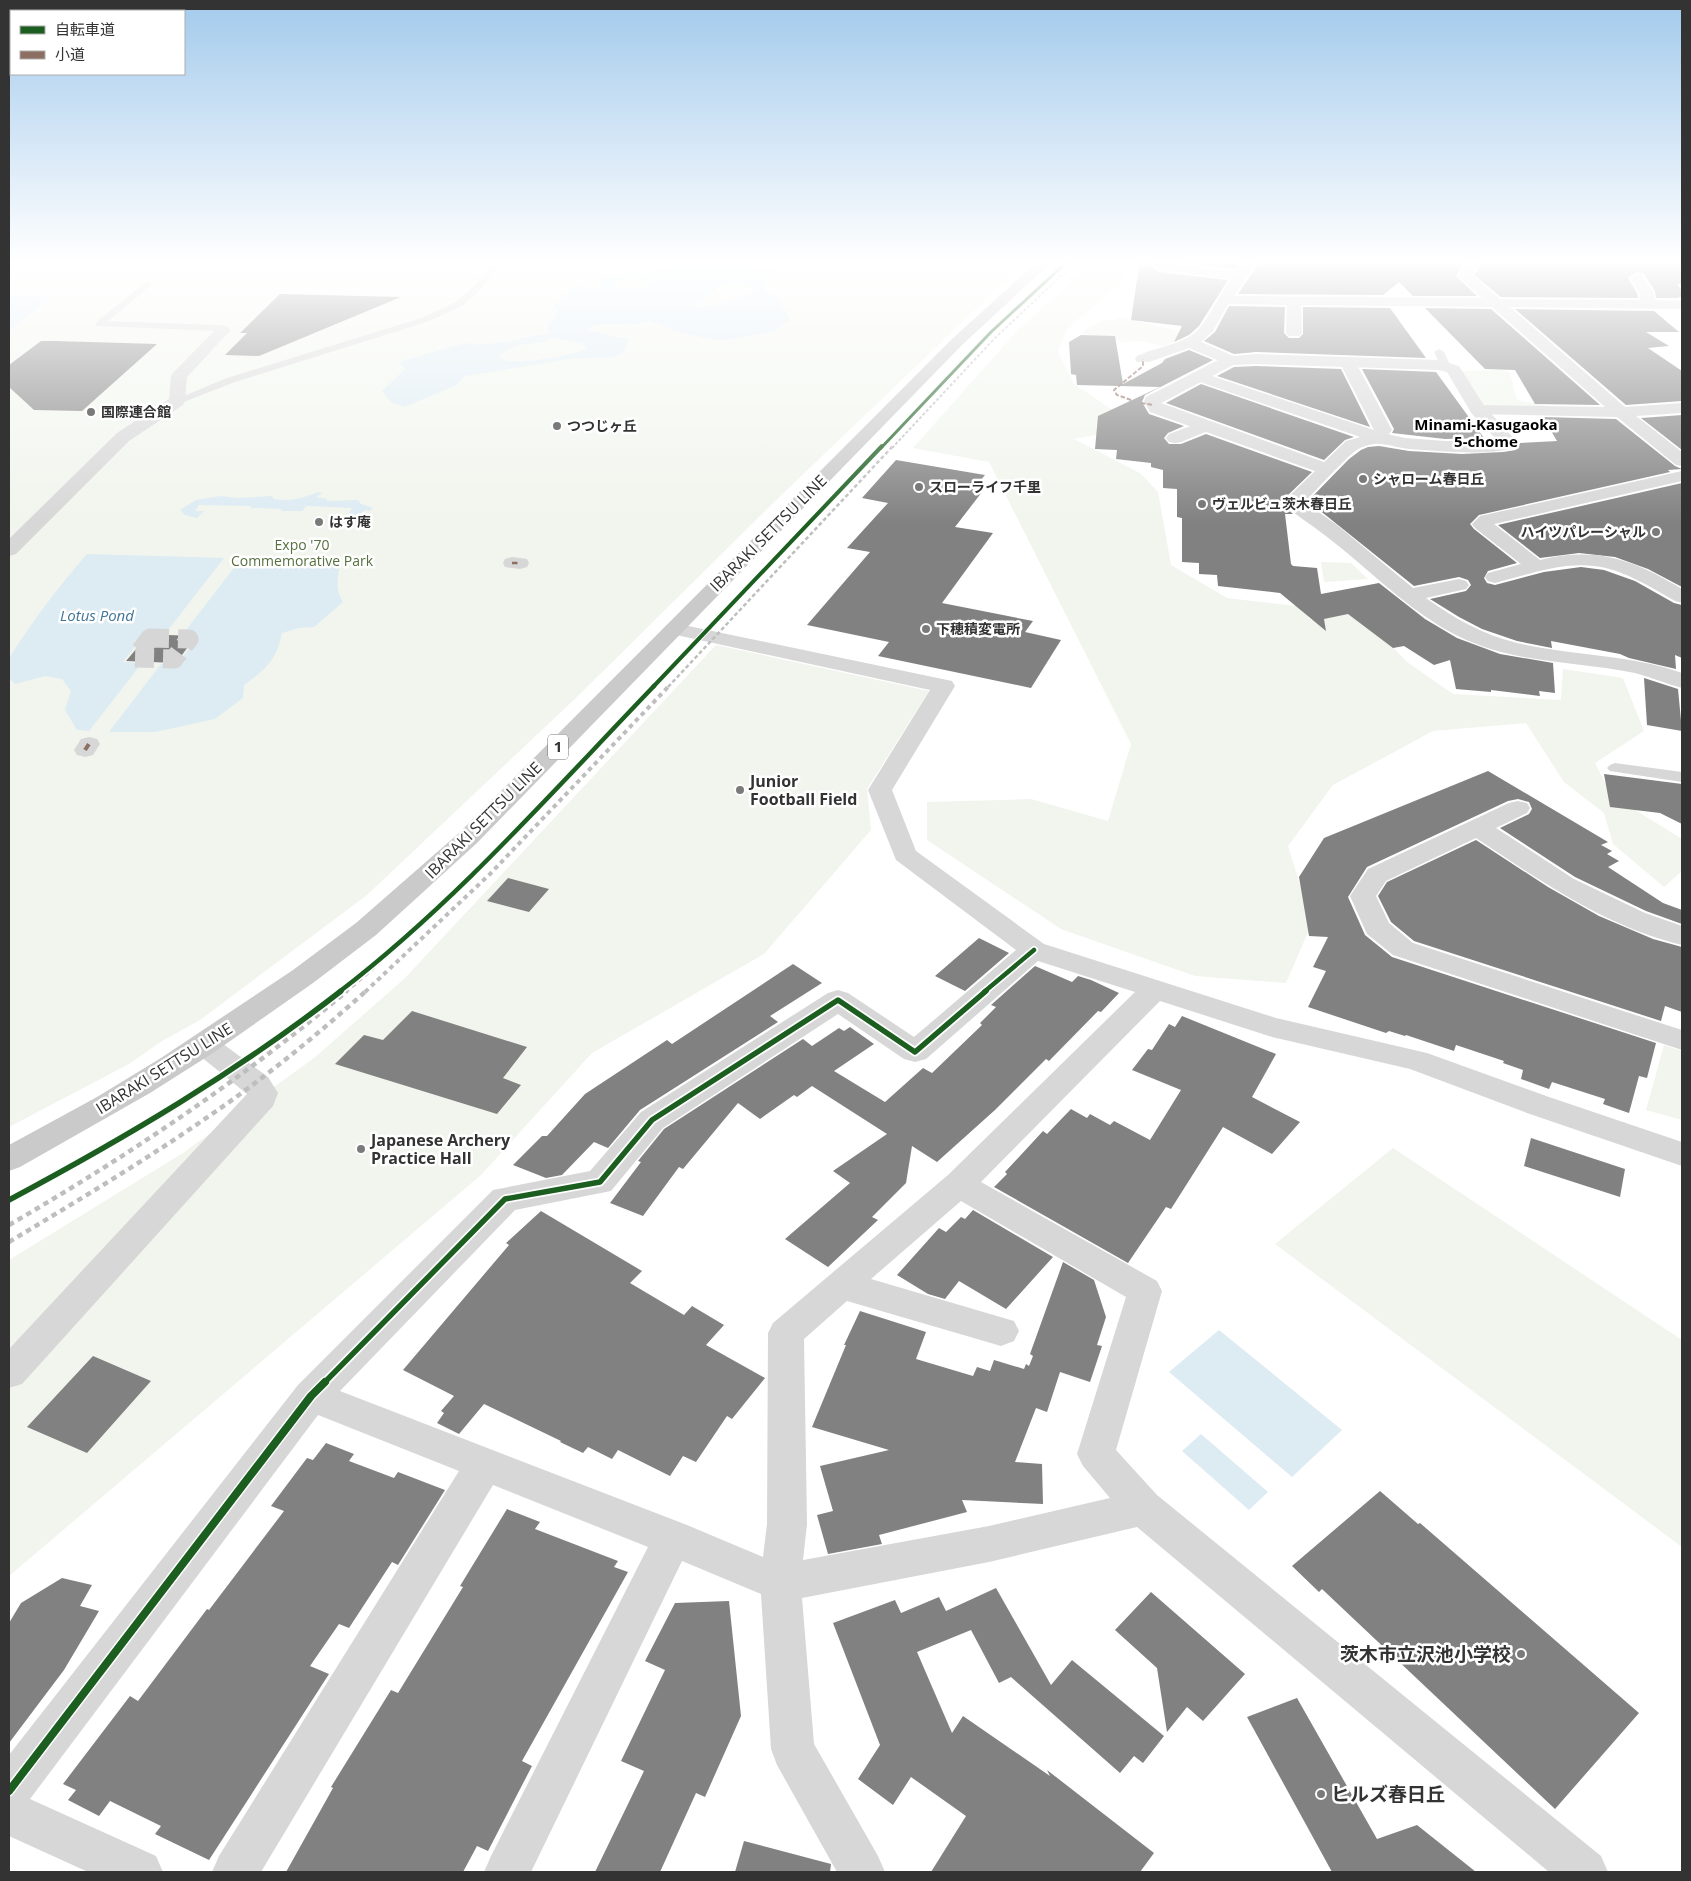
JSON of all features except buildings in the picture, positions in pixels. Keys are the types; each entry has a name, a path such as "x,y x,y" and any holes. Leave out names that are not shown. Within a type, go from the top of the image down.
{"main road":[{"name":"IBARAKI SETTSU LINE","path":"9,1159 157,1076 205,1045 323,963 417,885 468,838 951,348"}],"street":[{"path":"9,550 123,437 177,401 179,376 206,348"},
{"path":"1143,359 1170,348"},
{"path":"1200,378 1378,437 1405,443 1444,446 1510,444 1478,410 1452,369 1443,360 1438,365 1256,359 1230,360 1202,348"},
{"path":"1547,348 1621,412 1682,461"},
{"path":"1230,360 1200,378 1152,401 1156,408 1326,469"},
{"path":"1348,363 1383,430 1378,437 1352,445 1293,503 1329,528 1408,595 1449,624 1490,643 1533,652 1628,666 1668,674 1682,681"},
{"path":"1662,408 1682,418"},
{"path":"1478,410 1621,412 1682,408"},
{"path":"1175,438 1204,426"},
{"path":"1537,567 1482,524 1487,520 1682,476"},
{"path":"1495,577 1576,560 1594,560 1624,568 1682,597"},
{"path":"1408,595 1460,585"},
{"path":"674,629 944,686 880,790 905,855 1034,950 1272,1026 1416,1060 1538,1106 1682,1154"},
{"path":"1518,808 1377,874 1362,896 1377,928 1403,949 1682,1040"},
{"path":"1478,828 1565,885 1635,919 1682,936"},
{"path":"9,1791 311,1396 505,1199 600,1182 652,1120 838,1000 915,1052 1034,950"},
{"path":"862,1872 793,1749 780,1582 787,1524 786,1334 959,1184 1156,988"},
{"path":"9,1373 262,1098 263,1093 258,1085 205,1045"},
{"path":"959,1184 1145,1292 1096,1454 1143,1508 1585,1872"},
{"path":"842,1285 1001,1331"},
{"path":"311,1396 780,1582 988,1544 1143,1508"},
{"path":"235,1872 485,1464"},
{"path":"506,1872 673,1538"},
{"path":"9,1813 140,1872"}],"lane":[{"path":"177,401 231,380 335,348"},
{"path":"1615,768 1682,777"}],"green space":[{"name":"Expo '70 Commemorative Park","path":"9,348 935,348 770,506 580,694 367,895 200,1020 162,1041 129,1064 9,1127"},
{"path":"1002,348 1060,348 1058,352 1074,384 1138,427 1074,439 1140,473 1158,492 1171,565 1227,598 1297,606 1311,620 1359,612 1407,662 1453,694 1561,700 1563,669 1623,678 1644,731 1595,763 1611,795 1682,839 1682,871 1664,887 1613,844 1604,813 1564,782 1526,723 1433,731 1333,785 1288,846 1312,923 1286,983 1195,976 1061,929 927,840 927,802 1031,799 1108,821 1131,744 989,462 913,448"},
{"path":"1501,370 1509,372 1518,400 1557,408 1487,406 1483,404 1461,371"},
{"path":"1321,562 1351,563 1368,579 1324,582"},
{"path":"716,645 929,691 867,789 871,830 764,954 592,1053 481,1175 9,1576 9,1260 183,1153 314,1058 404,979"},
{"path":"1664,1045 1682,1051 1682,1120 1646,1110"},
{"path":"1393,1148 1682,1340 1682,1547 1275,1244"}],"water":[{"path":"448,348 512,348 498,357 505,360 528,361 555,357 586,348 626,348 622,354 614,357 569,359 465,376 457,385 405,407 392,403 382,391 405,369 399,362"},
{"path":"318,492 323,493 316,497 327,499 327,501 358,500 361,504 373,508 370,511 365,510 359,515 360,517 355,526 339,528 352,508 306,506 302,511 281,511 282,509 251,508 251,506 199,505 195,511 204,511 197,518 185,515 180,510 196,500 221,496 237,498 272,496 274,499 291,500"},
{"name":"Lotus Pond","path":"87,554 224,558 165,634 146,633 123,662 142,663 89,731 77,730 65,710 71,691 62,679 45,676 15,684 9,678 9,660 11,655 47,603"},
{"name":"Lotus Pond","path":"240,560 339,563 338,587 343,602 314,627 299,628 282,633 277,651 269,664 244,685 243,698 215,719 155,732 109,732 161,664 177,664 199,636 183,634"},
{"path":"1219,1330 1342,1430 1292,1477 1169,1372"},
{"path":"1201,1434 1268,1492 1249,1510 1182,1451"}],"tunnel":[{"path":"150,638 189,639 174,659 135,658 150,638"}],"railway":[{"path":"892,448 986,348"},
{"path":"881,448 949,376"},
{"path":"653,687 882,446"},
{"path":"668,687 893,446"},
{"path":"345,992 426,920 465,882 654,686"},
{"path":"365,992 490,874 669,686"},
{"path":"9,1225 97,1172 183,1116 307,1024 347,991"},
{"path":"9,1242 137,1164 232,1100 291,1055 366,991"}],"marked path":[{"path":"1131,400 1117,395 1114,390 1143,366 1143,359"},
{"path":"1141,403 1154,405"},
{"path":"512,563 520,563"},
{"path":"85,750 89,744"}],"cycle path":[{"path":"9,1200 142,1126 229,1072 313,1013 395,946 514,832 976,348"},
{"path":"9,1791 311,1396 505,1199 600,1182 652,1120 838,1000 915,1052 1034,950"}],"place":[{"name":"国際連合館","path":"91,412"},
{"name":"つつじヶ丘","path":"557,426"},
{"name":"シャローム春日丘","path":"1363,479"},
{"name":"スローライフ千里","path":"919,487"},
{"name":"ヴェルビュ茨木春日丘","path":"1202,504"},
{"name":"はす庵","path":"319,522"},
{"name":"ハイツパレーシャル","path":"1656,532"},
{"name":"下穂積変電所","path":"926,629"},
{"name":"Junior Football Field","path":"740,790"},
{"name":"Japanese Archery Practice Hall","path":"361,1149"},
{"name":"茨木市立沢池小学校","path":"1521,1654"},
{"name":"ヒルズ春日丘","path":"1321,1794"}],"district":[{"name":"Minami-Kasugaoka 5-chome","path":"1486,434"}]}
